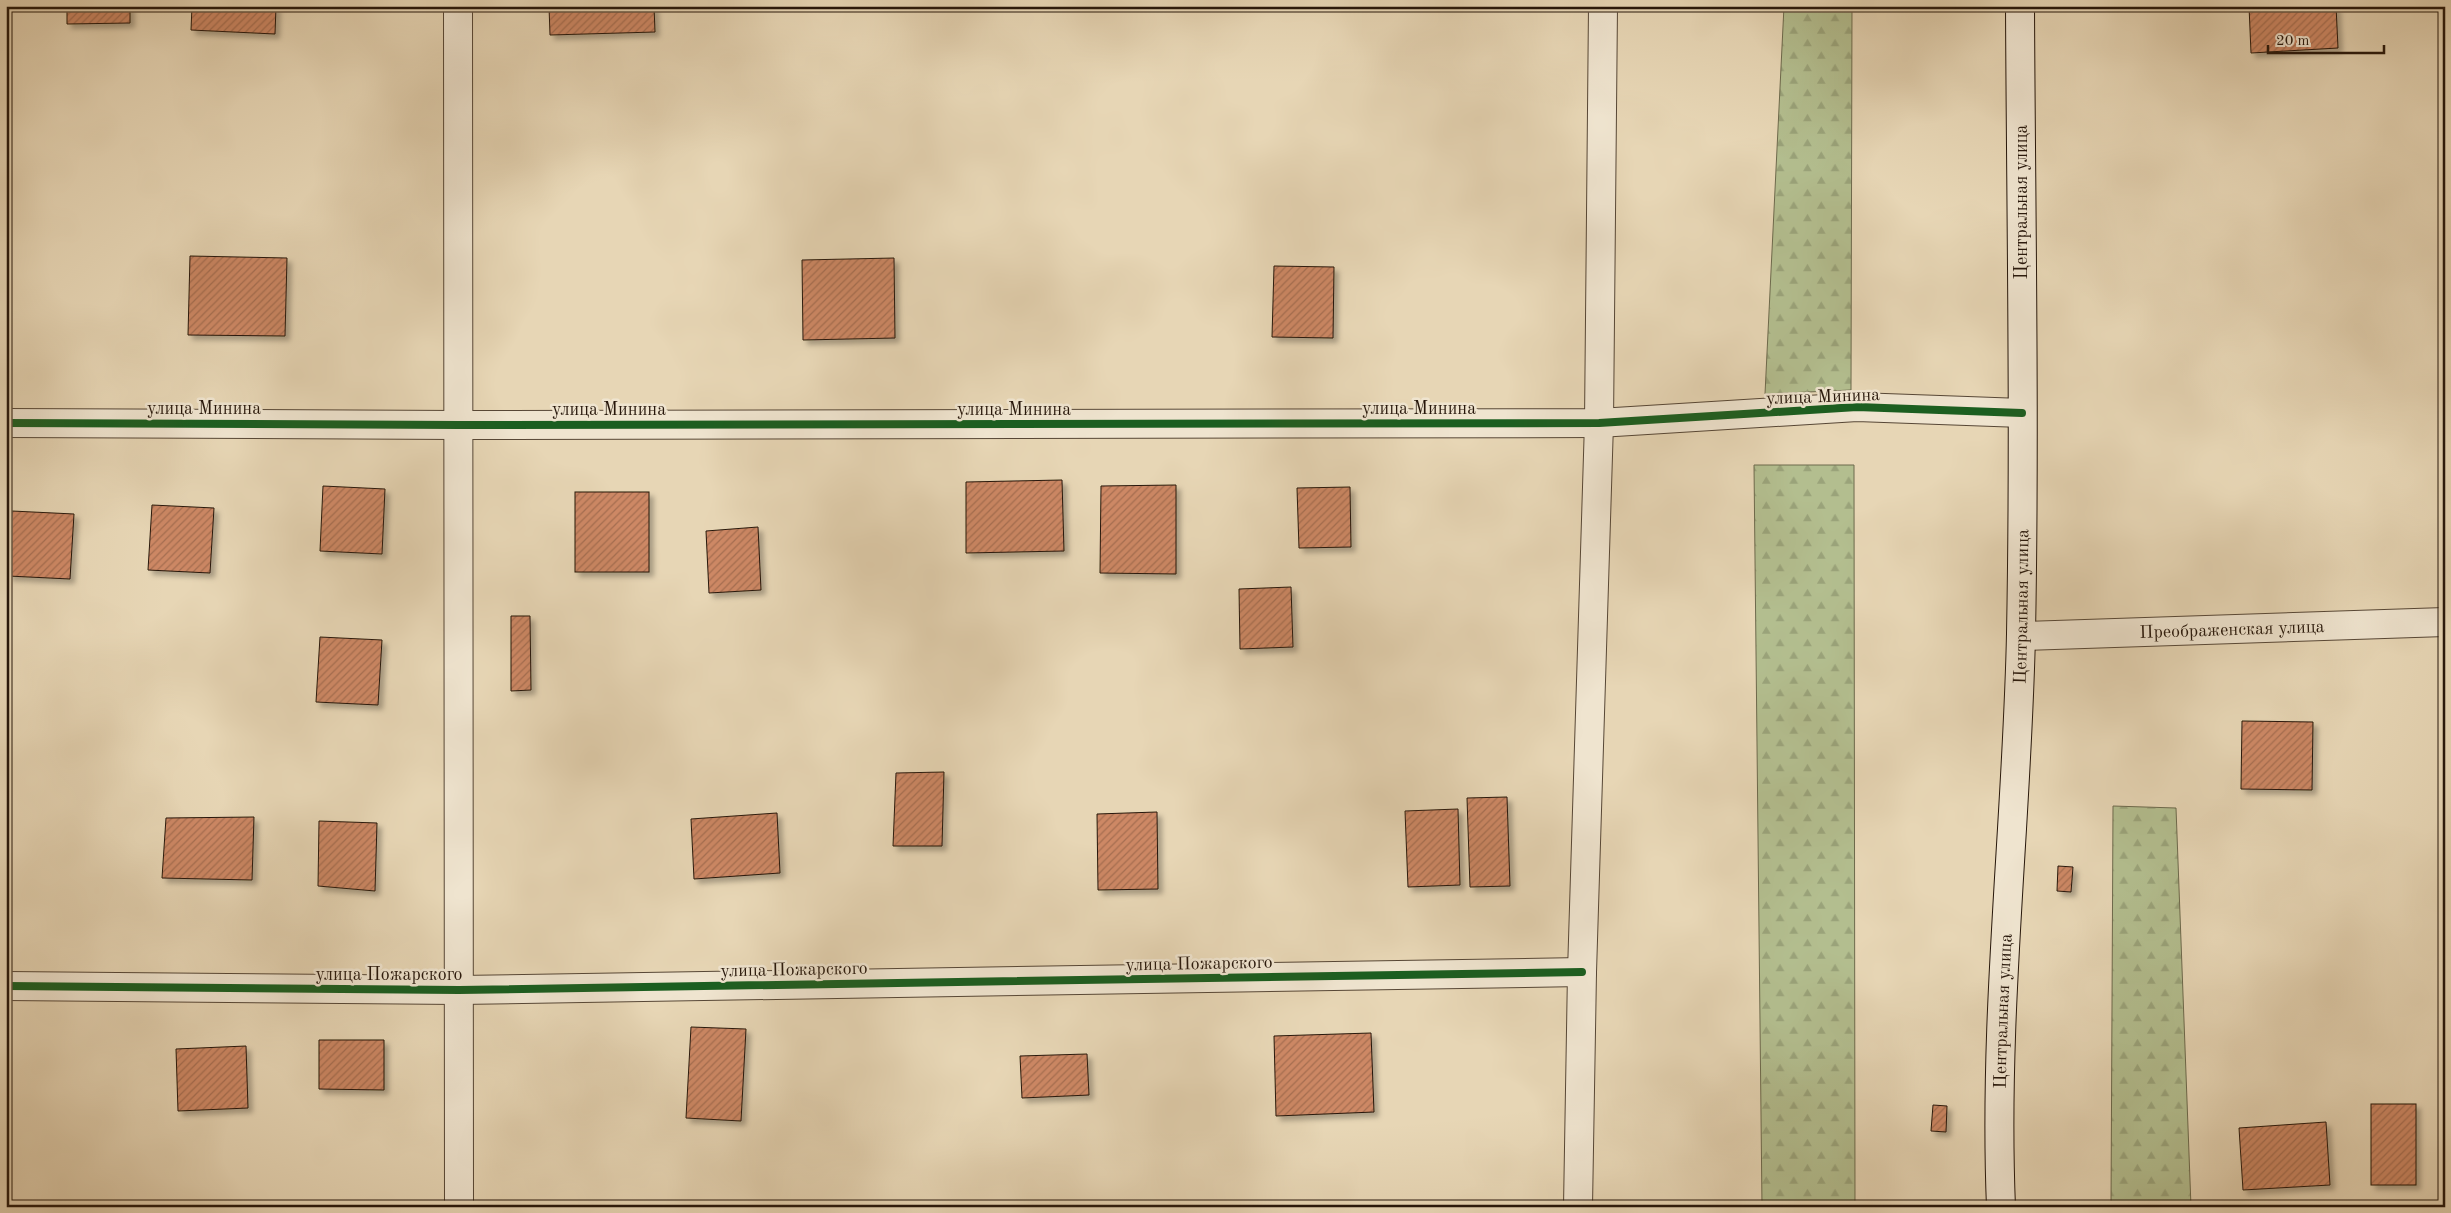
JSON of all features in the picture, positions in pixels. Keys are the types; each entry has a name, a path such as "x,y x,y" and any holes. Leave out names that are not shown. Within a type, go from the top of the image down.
{"street":[{"path":"458,6 459,1207"},
{"path":"1578,1207 1582,972 1599,423 1603,6"},
{"name":"Центральная улица","path":"2001,1207 1999,1146 2003,988 2021,636 2020,6"},
{"name":"улица Минина","path":"6,422 457,425 1599,423 1857,407 2022,413"},
{"name":"Преображенская улица","path":"2021,636 2445,622"},
{"name":"улица Пожарского","path":"6,986 458,990 1582,972"}],"green space":[{"path":"1784,6 1852,6 1851,390 1765,394"},
{"path":"1754,465 1854,465 1855,1207 1762,1207"},
{"path":"2113,806 2176,808 2191,1207 2111,1207"}],"building":[{"path":"67,6 130,6 130,23 67,24"},
{"path":"192,6 276,6 275,34 191,30"},
{"path":"549,6 654,6 655,32 550,35"},
{"path":"2249,6 2336,6 2338,48 2251,53"},
{"path":"190,256 287,258 285,336 188,335"},
{"path":"894,258 895,338 803,340 802,260"},
{"path":"1274,266 1334,267 1333,338 1272,337"},
{"path":"1062,480 1064,551 966,553 966,482"},
{"path":"1176,485 1176,574 1100,573 1101,486"},
{"path":"323,486 385,489 382,554 320,551"},
{"path":"1350,487 1351,547 1299,548 1297,488"},
{"path":"575,492 649,492 649,572 575,572"},
{"path":"152,505 214,508 210,573 148,570"},
{"path":"12,511 74,514 70,579 8,576"},
{"path":"758,527 761,590 709,593 706,531"},
{"path":"1291,587 1293,647 1240,649 1239,589"},
{"path":"511,616 530,616 531,690 511,691"},
{"path":"320,637 382,640 378,705 316,702"},
{"path":"2242,721 2313,722 2312,790 2241,789"},
{"path":"944,772 942,846 893,846 896,773"},
{"path":"1507,797 1510,886 1470,887 1467,798"},
{"path":"1458,809 1460,885 1408,887 1405,811"},
{"path":"1157,812 1158,889 1098,890 1097,814"},
{"path":"777,813 780,873 694,879 691,819"},
{"path":"254,817 252,880 162,878 166,818"},
{"path":"319,821 377,823 375,891 318,886"},
{"path":"2058,866 2073,867 2071,892 2057,891"},
{"path":"691,1027 746,1029 741,1121 686,1118"},
{"path":"1371,1033 1374,1112 1276,1116 1274,1036"},
{"path":"319,1040 384,1040 384,1090 319,1089"},
{"path":"246,1046 248,1108 178,1111 176,1049"},
{"path":"1087,1054 1089,1095 1022,1098 1020,1056"},
{"path":"2371,1104 2416,1104 2416,1185 2371,1185"},
{"path":"1933,1105 1947,1106 1946,1132 1931,1131"},
{"path":"2326,1122 2330,1185 2243,1190 2239,1128"}],"cycle path":[{"path":"6,423 457,425 1599,423 1857,407 2022,413"},
{"path":"6,986 459,990 1582,972"}]}
